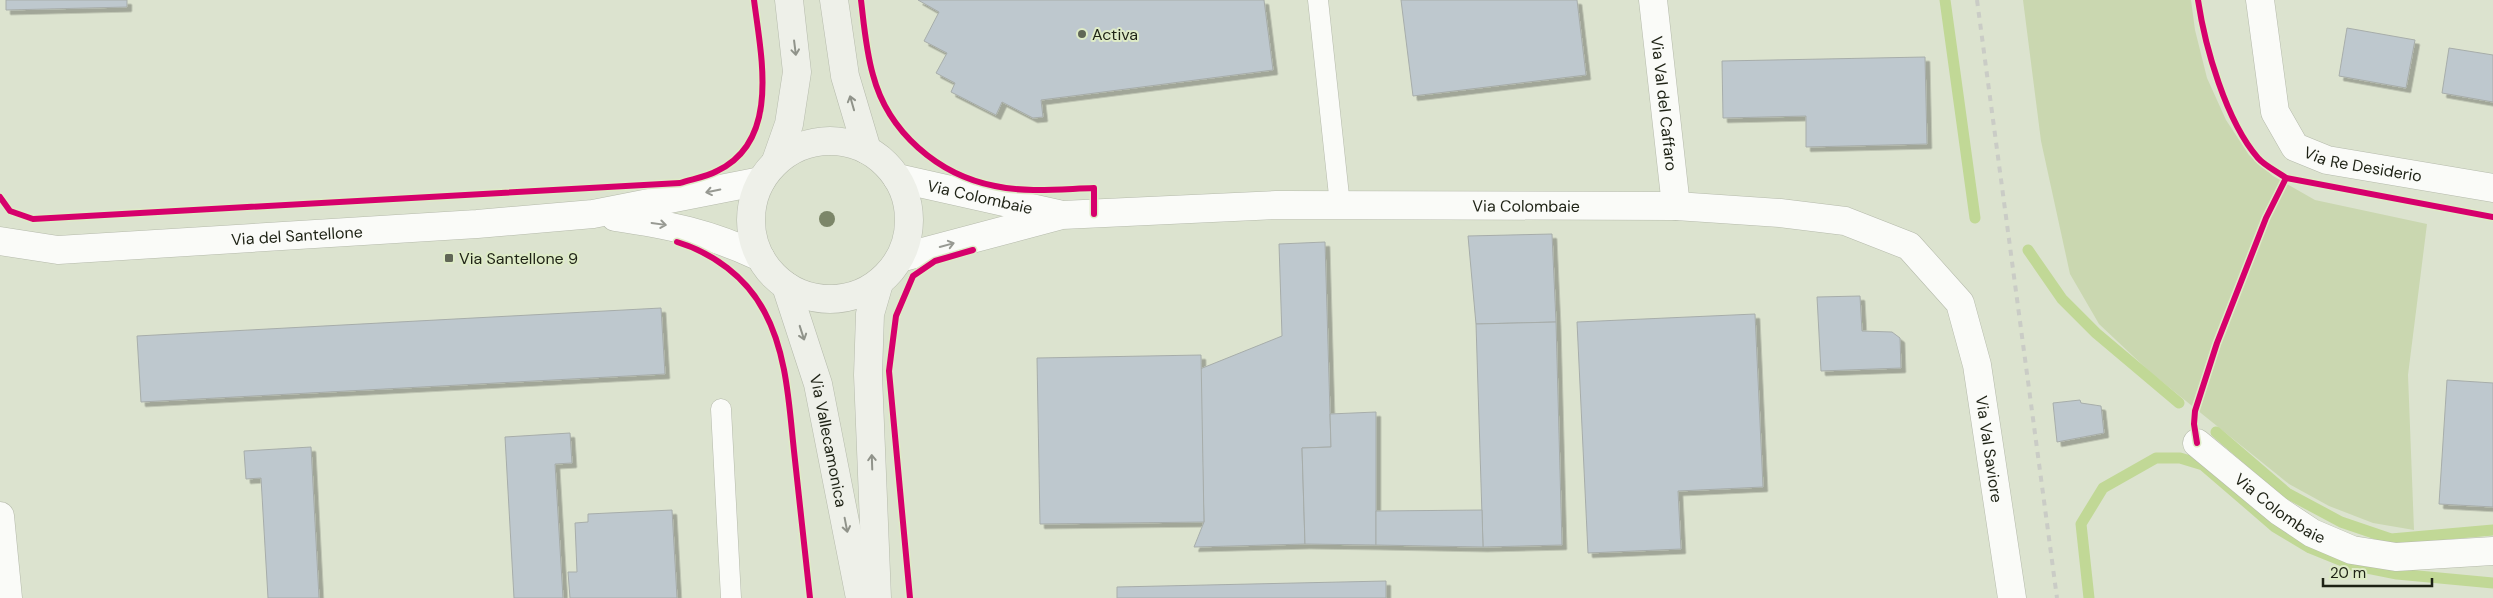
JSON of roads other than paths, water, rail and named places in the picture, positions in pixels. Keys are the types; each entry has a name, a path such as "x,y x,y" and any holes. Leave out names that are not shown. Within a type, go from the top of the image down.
{"main road":[{"path":"768,171 792,150 810,142 830,140 849,142 867,150 884,162 897,178 906,197 909,217 907,238 900,258 879,283 862,293 834,299 804,295 786,286 771,273 760,257 751,232 752,206 789,124 797,72 789,0"},
{"path":"834,0 845,76 867,150"},
{"name":"Via Vallecamonica","path":"877,598 868,375 870,314 879,283"},
{"name":"Via Vallecamonica","path":"786,286 818,384 860,598"}],"street":[{"name":"Via Val del Caffaro","path":"1653,0 1676,206"},
{"name":"Via Re Desiderio","path":"2260,0 2275,112 2295,147 2327,160 2493,188"},
{"name":"Via del Santellone","path":"0,241 58,250 477,224 593,214 768,171"},
{"name":"Via Colombaie","path":"897,178 1062,215"},
{"name":"Via Colombaie","path":"900,258 1062,215 1276,205 1676,206 1780,213 1844,221 1909,246 1960,303"},
{"name":"Via del Santellone","path":"593,214 678,226 727,241 760,257"},
{"name":"Via Val Saviore","path":"1960,303 1977,365 2012,598"},
{"name":"Via Colombaie","path":"2197,443 2278,512 2312,533 2352,550 2396,557 2493,551"},
{"path":"0,516 8,598"}],"lane":[{"path":"1318,0 1340,205"},
{"path":"721,409 732,598"}],"waterway":[{"path":"1945,0 1975,218"},
{"path":"2028,250 2062,299 2096,333 2179,403"},
{"path":"2216,432 2287,493 2341,522 2391,539 2493,530"},
{"path":"2089,598 2081,524 2103,488 2156,458 2180,458 2203,465 2275,527 2310,548 2352,565 2397,574 2493,583"}],"railway":[{"path":"1977,0 2057,598"}],"place":[{"name":"Activa","path":"1082,34"},
{"name":"Via Santellone 9","path":"449,258"}]}
